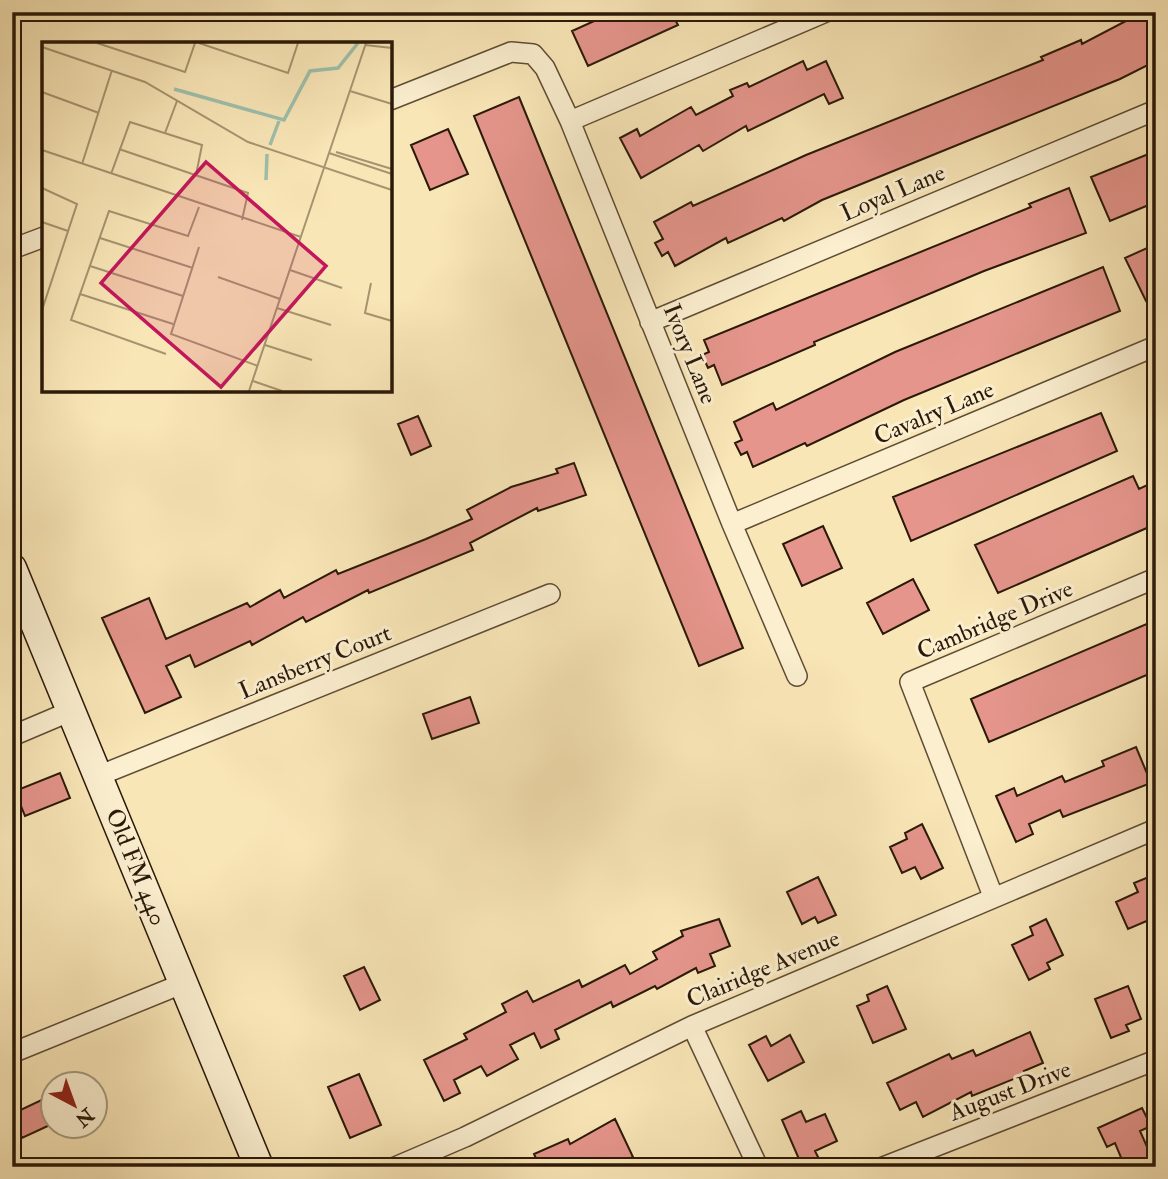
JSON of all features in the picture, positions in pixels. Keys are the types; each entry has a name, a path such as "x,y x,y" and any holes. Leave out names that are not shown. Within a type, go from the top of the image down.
{"street":[{"path":"570,121 827,12"},
{"name":"Ivory Lane","path":"392,99 512,52 533,54 545,68 570,121 732,524 797,676"},
{"name":"Loyal Lane","path":"650,322 1156,110"},
{"path":"12,249 42,238"},
{"name":"Cavalry Lane","path":"732,524 1156,346"},
{"name":"Old FM 440","path":"12,568 259,1167"},
{"name":"Cambridge Drive","path":"993,896 911,682 1156,578"},
{"name":"Lansberry Court","path":"98,776 550,594"},
{"path":"12,736 71,711"},
{"name":"Clairidge Avenue","path":"395,1167 465,1137 692,1026 1156,829"},
{"path":"12,1053 184,983"},
{"path":"692,1026 758,1167"},
{"name":"August Drive","path":"883,1167 1156,1060"}],"building":[{"path":"614,12 671,12 678,25 588,66 572,31"},
{"path":"1143,12 1156,12 1156,61 1120,79 822,200 784,221 782,218 728,243 726,238 675,266 668,252 662,256 655,243 663,239 654,222 691,202 693,206 806,155 1043,60 1041,57 1081,40 1082,44"},
{"path":"803,61 807,70 826,61 843,98 829,104 824,94 748,131 746,126 703,151 699,145 641,178 620,138 637,129 640,136 691,107 696,115 733,96 730,90 747,83 749,87"},
{"path":"519,97 743,648 699,666 474,116"},
{"path":"448,129 468,174 430,190 411,145"},
{"path":"1156,151 1156,202 1110,221 1091,177"},
{"path":"1069,188 1086,233 984,271 814,342 815,345 722,385 714,365 708,368 702,355 709,352 704,340 1031,207 1029,204"},
{"path":"1156,244 1156,297 1146,301 1125,258"},
{"path":"1103,267 1120,311 904,400 807,446 805,443 753,467 747,452 741,455 735,443 742,440 734,422 773,403 776,410 895,352"},
{"path":"1101,413 1117,451 911,541 893,497"},
{"path":"418,416 431,446 411,455 398,424"},
{"path":"574,463 586,495 538,511 537,508 470,543 473,550 369,593 368,590 306,622 303,617 252,645 250,641 195,667 190,655 166,666 181,697 145,713 102,618 149,598 166,639 247,603 250,607 280,590 284,598 336,570 338,574 426,539 472,519 467,510 511,487 558,473 556,469"},
{"path":"1133,476 1139,489 1156,481 1156,524 998,593 975,545"},
{"path":"823,526 842,568 802,586 783,544"},
{"path":"913,579 929,610 883,634 867,603"},
{"path":"1156,620 1156,671 989,742 971,699"},
{"path":"470,697 479,723 432,739 423,714"},
{"path":"1136,747 1151,783 1063,817 1060,810 1029,824 1033,834 1016,842 996,796 1014,788 1017,796 1062,776 1065,782 1104,766 1102,761"},
{"path":"60,773 70,798 25,816 15,791"},
{"path":"922,824 943,868 921,879 915,867 902,873 890,847 907,839 905,833"},
{"path":"1151,876 1156,888 1156,917 1128,929 1116,902 1138,892 1134,883"},
{"path":"818,877 836,915 818,923 815,917 802,924 787,892"},
{"path":"719,919 730,946 710,954 715,966 698,973 696,968 657,989 655,986 613,1007 611,1002 555,1030 559,1039 541,1048 534,1033 510,1045 518,1059 487,1076 481,1066 454,1080 460,1093 444,1101 424,1060 467,1039 464,1034 506,1012 502,1004 527,991 533,1002 579,980 582,987 625,965 630,974 657,959 653,952 683,936 681,931"},
{"path":"1046,919 1063,955 1047,963 1050,969 1029,980 1012,945 1033,935 1030,927"},
{"path":"364,967 380,1000 360,1010 344,976"},
{"path":"887,986 906,1029 873,1043 857,1006 869,1001 867,995"},
{"path":"1128,986 1141,1019 1126,1025 1129,1031 1111,1038 1095,999"},
{"path":"1030,1032 1043,1063 1024,1071 1026,1074 972,1096 971,1092 923,1117 916,1102 900,1110 887,1083 949,1054 952,1059 973,1050 976,1056"},
{"path":"790,1035 804,1062 768,1081 749,1045 766,1036 771,1046"},
{"path":"359,1074 381,1125 350,1138 328,1087"},
{"path":"38,1102 38,1131 22,1138 12,1114"},
{"path":"1142,1108 1151,1126 1140,1131 1156,1167 1125,1167 1115,1143 1107,1147 1098,1128"},
{"path":"801,1111 806,1122 825,1114 837,1141 815,1151 819,1159 802,1166 782,1120"},
{"path":"615,1119 633,1157 612,1167 540,1167 534,1154 568,1139 570,1144"}]}
